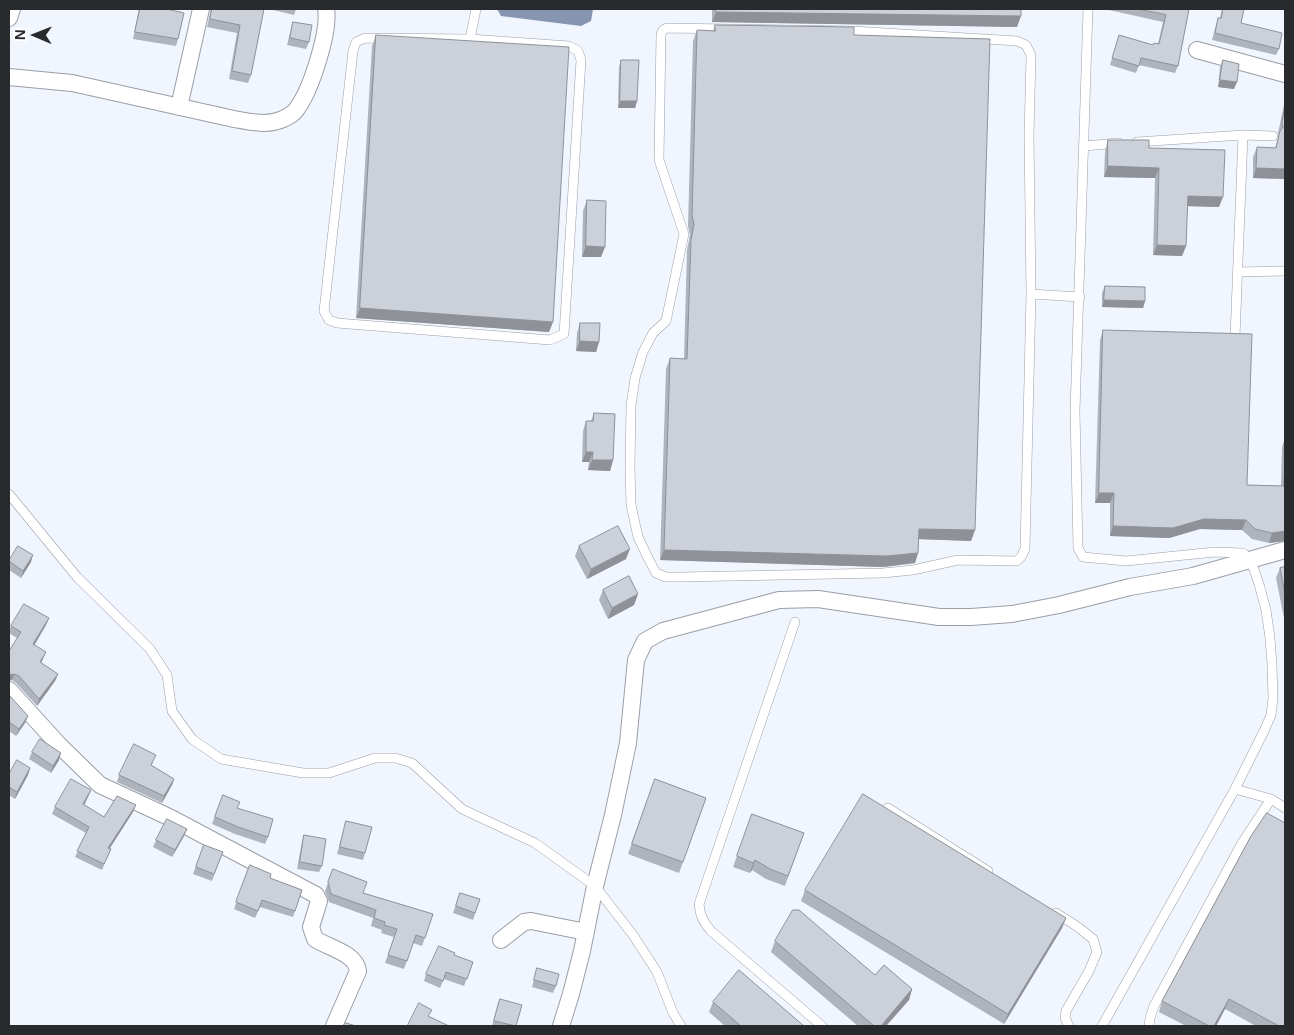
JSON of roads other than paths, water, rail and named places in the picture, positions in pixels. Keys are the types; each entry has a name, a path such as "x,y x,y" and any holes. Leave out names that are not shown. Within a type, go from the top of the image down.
{"street":[{"path":"9,18 12,9"},
{"path":"179,107 200,9"},
{"path":"9,77 72,84 234,119 268,123 277,121 294,112 310,84 325,32 326,9"},
{"path":"1198,50 1285,74"},
{"path":"561,1026 572,994 628,743 636,660 645,641 652,636 663,631 779,600 818,599 939,617 1012,614 1059,605 1130,587 1193,576 1285,550"},
{"path":"9,690 59,745 100,785 170,818 316,895 319,901 312,927 316,939 336,949 358,964 358,971 334,1026"},
{"path":"500,940 524,922 531,921 586,932"}],"lane":[{"path":"470,39 476,9"},
{"path":"1088,9 1076,430 1078,548 1084,557 1126,560 1226,552 1243,553 1251,561 1266,610 1270,638 1273,698 1271,715 1235,789 1102,1026"},
{"path":"677,28 853,31 1017,41 1026,45 1031,54 1029,136 1031,294 1025,549 1017,561 958,560 913,570 883,573 681,577 666,577 656,573 638,537 632,505 630,468 631,406 635,378 643,352 653,333 666,321 684,234 660,160 661,34 663,30 677,28"},
{"path":"365,38 470,39 569,46 578,51 581,60 564,334 550,340 337,323 329,320 324,312 353,51 356,42 365,38"},
{"path":"1084,146 1243,135 1273,136"},
{"path":"1235,337 1243,135"},
{"path":"1238,272 1285,271"},
{"path":"1031,294 1080,297"},
{"path":"9,494 77,577 150,649 167,675 172,711 192,739 221,759 303,773 329,773 375,758 394,758 412,763 462,809 535,842 595,886 633,935 657,972 673,1012 681,1026"},
{"path":"796,622 699,904 700,914 704,923 711,931 822,1026"},
{"path":"1235,789 1270,799 1285,808"},
{"path":"1150,1026 1150,1018 1154,1006 1242,843 1270,799"},
{"path":"888,808 995,875"},
{"path":"1045,906 1093,939 1097,952 1089,971 1066,1011 1069,1026"}],"water":[{"path":"497,9 593,9 591,21 581,26 501,16"}]}
